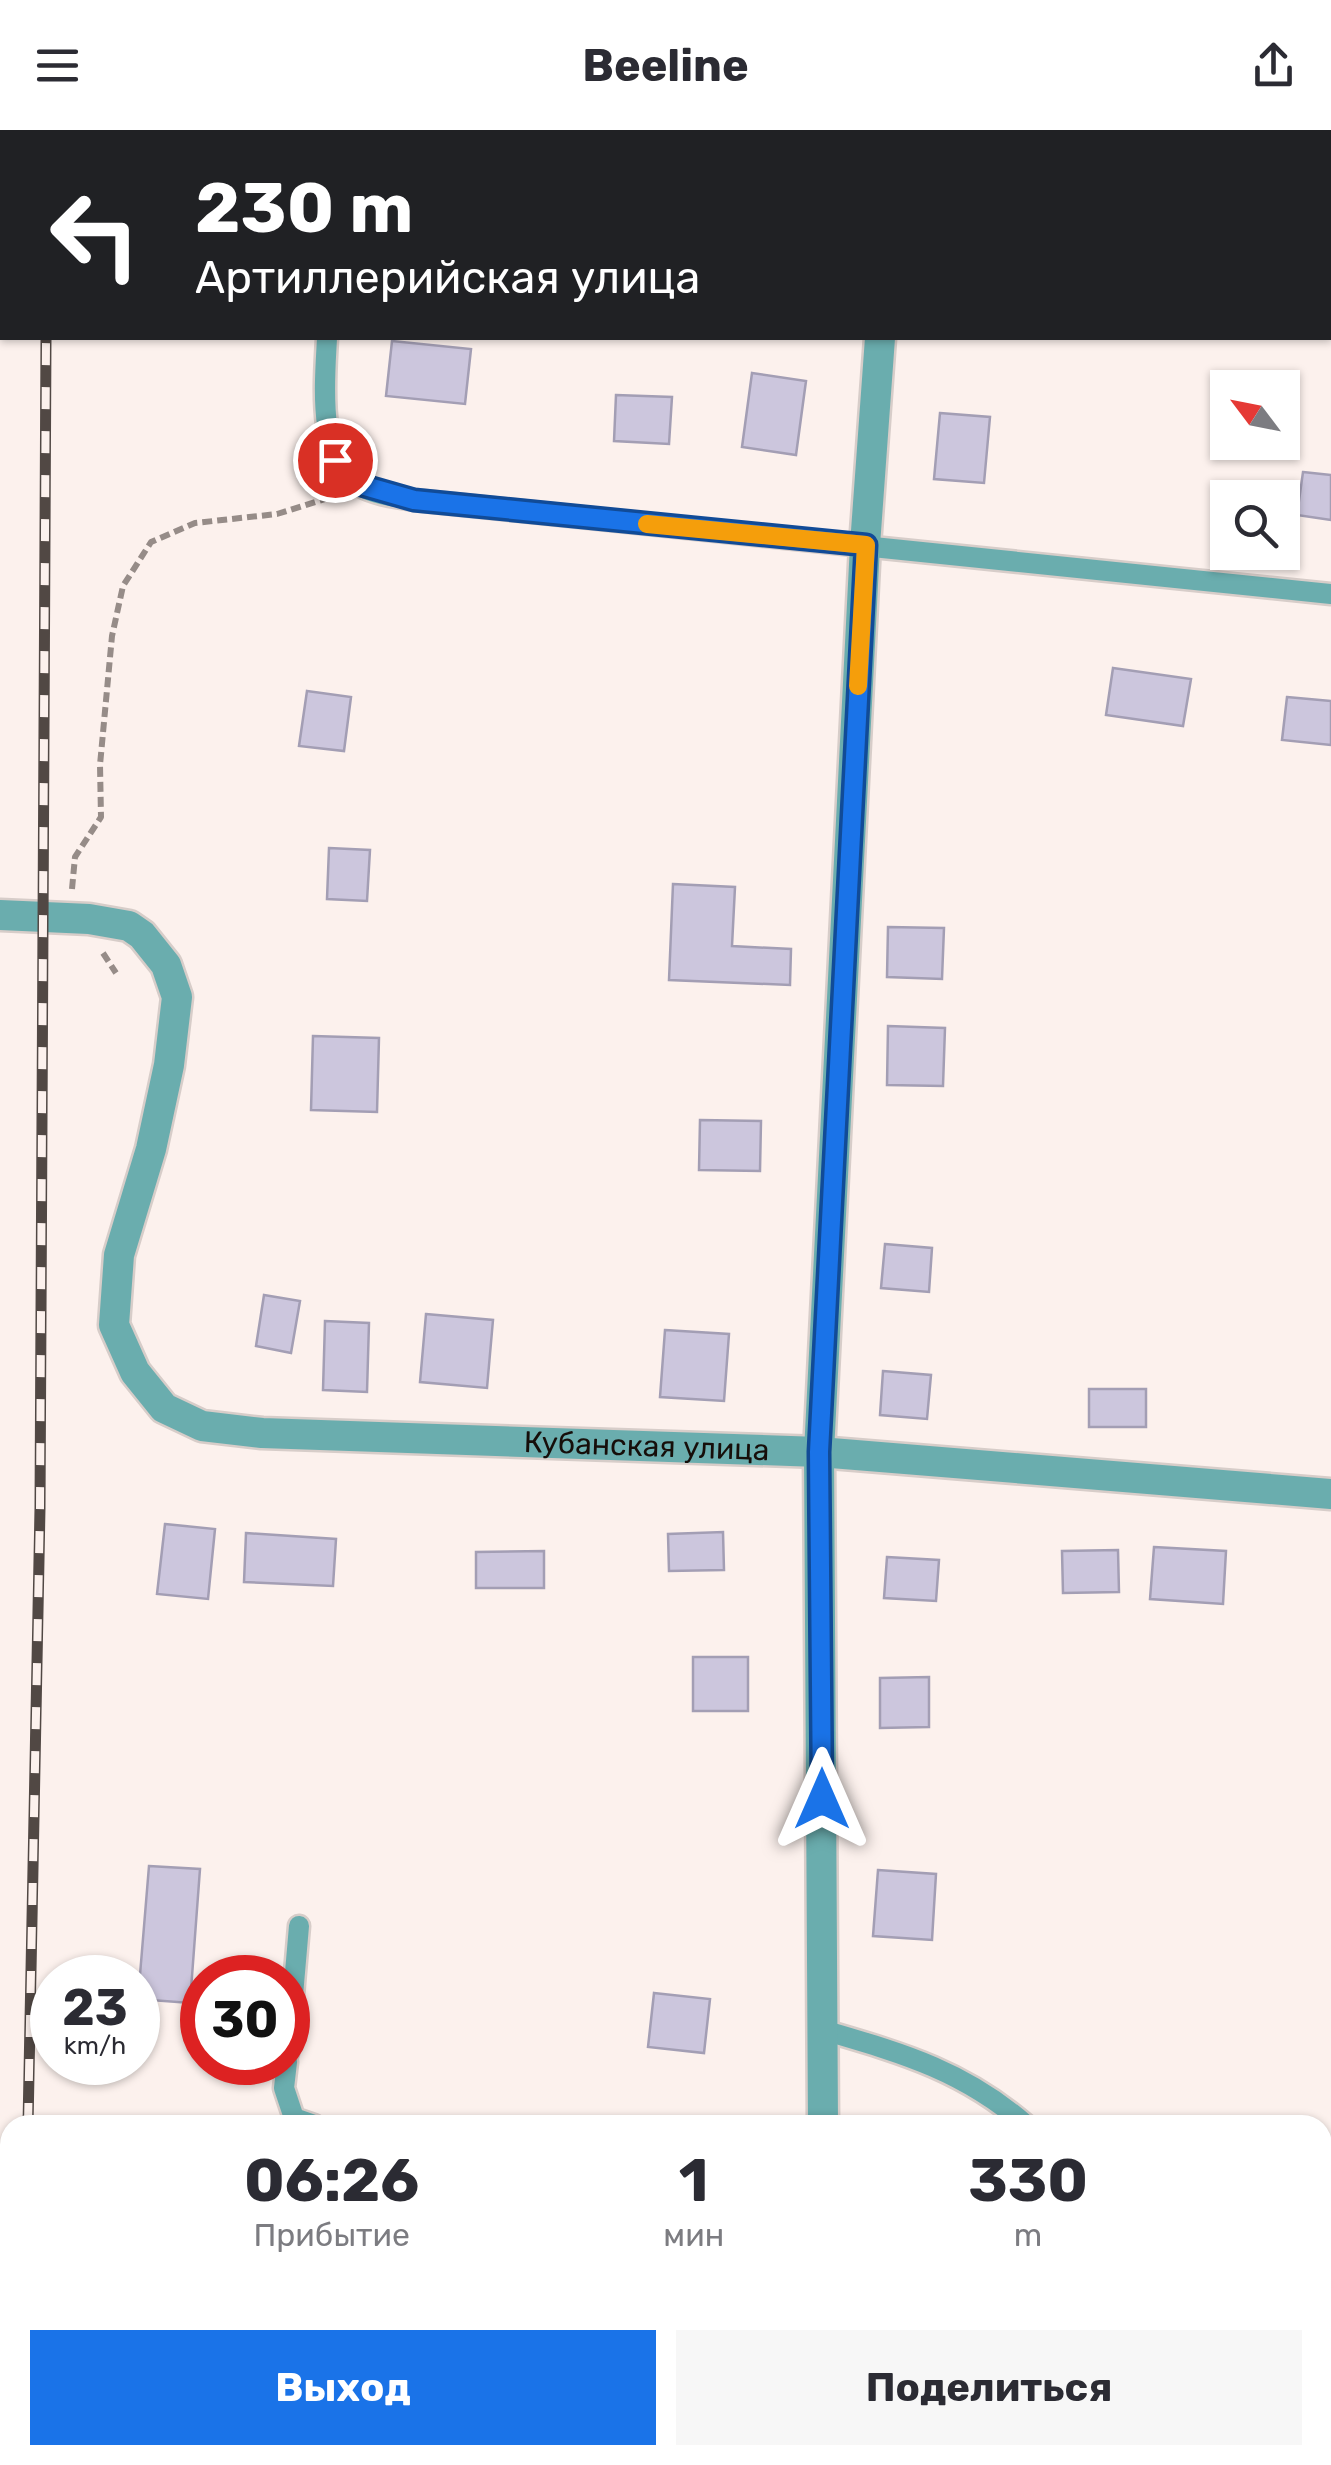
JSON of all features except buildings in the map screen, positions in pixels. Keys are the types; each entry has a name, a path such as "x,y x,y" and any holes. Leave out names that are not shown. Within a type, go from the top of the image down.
{"street":[{"path":"822,2115 819,1452 880,340"},
{"name":"Кубанская улица","path":"0,915 79,918 130,926 166,966 177,998 168,1066 151,1149 119,1255 114,1325 134,1372 164,1408 202,1426 262,1433 819,1452 1331,1494"}],"lane":[{"path":"328,340 324,398 335,460 358,484 414,500 1331,594"},
{"path":"296,1955 299,1926"},
{"path":"823,2030 913,2057 971,2083 1013,2115"},
{"path":"284,2085 293,2115"}],"path":[{"path":"116,973 79,918 71,892 75,857 100,816 100,765 112,636 123,586 151,542 195,522 277,514 358,484"}],"railway":[{"path":"28,2115 40,1508 46,340"}],"slow traffic":[{"path":"647,524 866,545 858,686"}],"route":[{"path":"335,460 358,484 414,500 866,545 819,1452 822,1799"}]}
